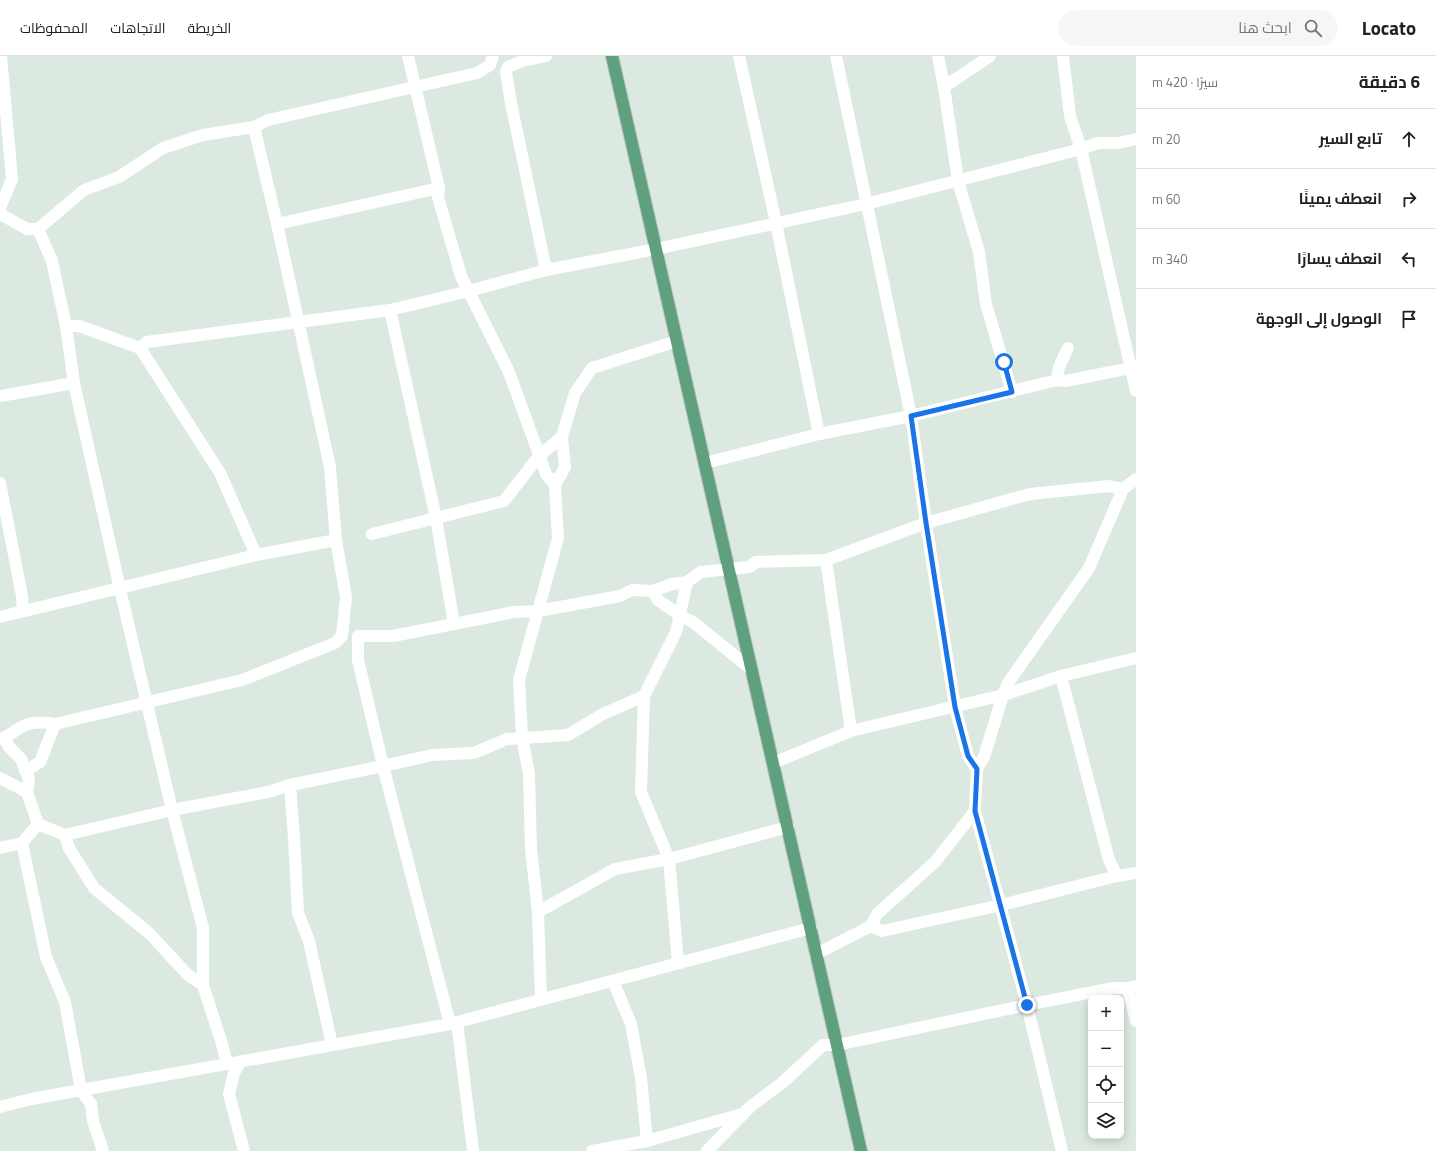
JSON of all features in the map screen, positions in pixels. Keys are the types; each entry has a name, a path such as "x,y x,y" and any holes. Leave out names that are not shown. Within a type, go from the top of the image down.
{"main road":[{"path":"612,56 861,1151"}],"street":[{"path":"0,208 12,179 1,56"},
{"path":"408,56 439,188 438,197 461,276 509,372 546,474 555,485"},
{"path":"0,214 27,229 38,229 84,190 119,177 163,148 203,135 254,127 268,120 477,73 490,65 493,56"},
{"path":"546,56 522,61 508,67 506,72 546,270"},
{"path":"739,56 776,224 819,434"},
{"path":"836,56 911,416 955,707 968,756 977,769"},
{"path":"938,56 958,181 979,252 986,304 1012,392"},
{"path":"944,87 990,56"},
{"path":"1063,56 1070,116 1082,149 1134,368 1136,391"},
{"path":"254,127 277,224 330,467 336,540 346,597 342,636 335,643 242,680 55,724 42,722 23,725 2,738 9,748 21,759 29,779 27,792 38,824 65,835 172,810 268,792 290,785 432,755 474,753 506,739 568,735 603,714 644,696"},
{"path":"140,348 147,342 390,310 469,291 546,270 656,249 866,204 1082,149 1098,143 1118,143 1136,139"},
{"path":"277,224 439,188"},
{"path":"38,229 52,261 66,326 74,383 120,589 172,810 203,928 203,985 227,1064"},
{"path":"390,310 436,518 454,624"},
{"path":"66,326 80,326 140,348 220,473 256,555"},
{"path":"541,1000 538,912 531,849 530,774 522,738 519,680 558,538 555,485 565,467 562,437 575,393 592,368 677,341"},
{"path":"1057,380 1059,368 1068,348"},
{"path":"705,463 819,434 911,416 1057,380 1066,381 1134,368"},
{"path":"0,396 74,383"},
{"path":"372,534 504,500 539,456 562,437"},
{"path":"1062,1151 1027,1005 975,811 977,769 984,757 1003,695 1008,684 1089,568 1123,489 1136,479"},
{"path":"0,483 22,596 23,611"},
{"path":"473,1151 453,1023 383,766 358,660 358,636 393,636 514,612 538,610 620,596 632,590 653,591 672,584 687,582 701,572 748,567 756,562 826,560 926,523 1030,494 1109,486 1123,489"},
{"path":"0,616 120,589 256,555 336,540"},
{"path":"826,560 851,731"},
{"path":"678,964 669,859 641,792 644,696 676,632 681,616 687,582"},
{"path":"653,591 658,600 681,616 693,622 752,669"},
{"path":"773,763 851,731 1003,695 1061,676 1136,658"},
{"path":"1061,676 1108,860 1117,876"},
{"path":"25,771 40,762 55,724"},
{"path":"0,778 27,792"},
{"path":"290,785 298,913 309,941 332,1045"},
{"path":"816,954 871,926 876,914 935,862 975,811"},
{"path":"0,848 22,843 38,824"},
{"path":"538,912 615,869 669,859 788,827"},
{"path":"65,835 69,848 94,888 150,934 188,975 203,985"},
{"path":"22,843 46,957 65,1002 81,1090 91,1104 93,1121 103,1151"},
{"path":"871,926 882,930 1001,905 1117,876 1136,873"},
{"path":"0,1107 31,1099 453,1023 811,928"},
{"path":"613,980 631,1024 641,1078 647,1141"},
{"path":"707,1151 751,1106 782,1083 823,1045 837,1045 1113,988 1132,987 1136,1021"},
{"path":"241,1061 234,1073 229,1094 244,1151"},
{"path":"592,1151 647,1141 743,1114"}],"route":[{"path":"1004,362 1012,392 911,416 955,707 968,756 977,769 975,811 1027,1005"}]}
